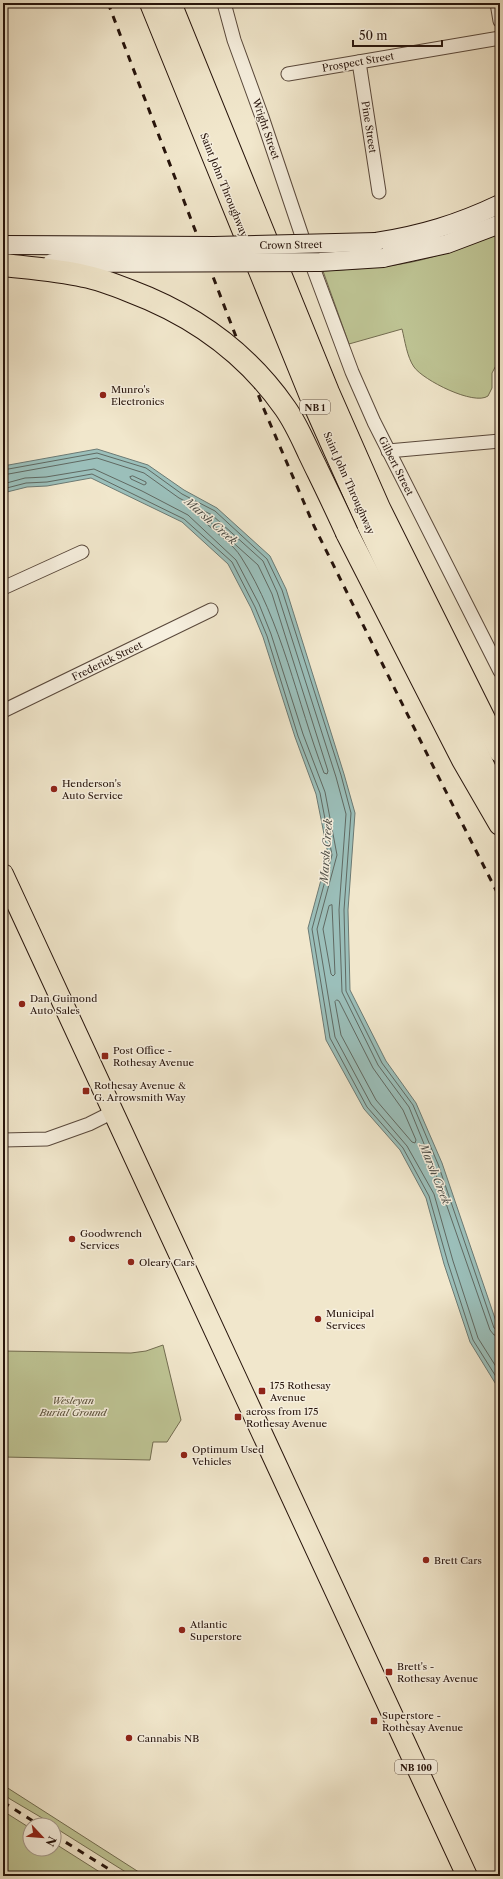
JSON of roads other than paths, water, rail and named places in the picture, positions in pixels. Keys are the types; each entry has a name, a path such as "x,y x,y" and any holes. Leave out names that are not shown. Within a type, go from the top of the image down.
{"highway":[{"name":"Saint John Throughway","path":"151,3 312,399 371,532 500,801"},
{"name":"Saint John Throughway","path":"170,3 331,399 379,508 500,750"},
{"path":"3,265 66,272 111,284 159,302 197,322 215,334 257,371 285,408 296,426 347,533 463,760 500,824"}],"main road":[{"name":"Crown Street","path":"3,265 320,262 379,250 457,223 500,204"},
{"name":"Crown Street","path":"3,245 214,246 379,250 447,244 500,224"},
{"name":"NB 100","path":"3,874 467,1876"}],"street":[{"name":"Wright Street","path":"224,3 234,40 262,117 308,254"},
{"path":"497,3 500,21"},
{"name":"Prospect Street","path":"288,74 500,38"},
{"name":"Pine Street","path":"359,62 379,192"},
{"name":"Gilbert Street","path":"308,254 352,372 388,451 500,671"},
{"path":"388,451 500,441"},
{"path":"3,588 82,552"},
{"name":"Frederick Street","path":"3,711 211,610"},
{"path":"3,1140 47,1139 89,1124 113,1112"}],"water":[{"name":"Marsh Creek","path":"97,449 148,465 184,490 217,508 270,556 286,589 355,813 348,910 350,990 386,1061 416,1103 442,1163 500,1333 500,1391 470,1342 444,1264 426,1198 400,1150 364,1109 326,1040 308,928 328,854 316,794 295,737 263,637 251,608 228,564 182,522 91,478 47,486 27,487 3,493 3,466"}],"railway":[{"path":"108,3 263,407 314,526 500,898"},
{"path":"3,1802 26,1817"},
{"path":"62,1840 120,1876"}],"place":[{"name":"Munro's Electronics","path":"103,395"},
{"name":"Henderson's Auto Service","path":"54,789"},
{"name":"Dan Guimond Auto Sales","path":"22,1004"},
{"name":"Post Office - Rothesay Avenue","path":"105,1056"},
{"name":"Rothesay Avenue & G. Arrowsmith Way","path":"86,1091"},
{"name":"Goodwrench Services","path":"72,1239"},
{"name":"Oleary Cars","path":"131,1262"},
{"name":"Municipal Services","path":"318,1319"},
{"name":"175 Rothesay Avenue","path":"262,1391"},
{"name":"across from 175 Rothesay Avenue","path":"238,1417"},
{"name":"Optimum Used Vehicles","path":"184,1455"},
{"name":"Brett Cars","path":"426,1560"},
{"name":"Atlantic Superstore","path":"182,1630"},
{"name":"Brett's - Rothesay Avenue","path":"389,1672"},
{"name":"Superstore - Rothesay Avenue","path":"374,1721"},
{"name":"Cannabis NB","path":"129,1738"}],"park label":[{"name":"Wesleyan Burial Ground","path":"73,1406"}]}
